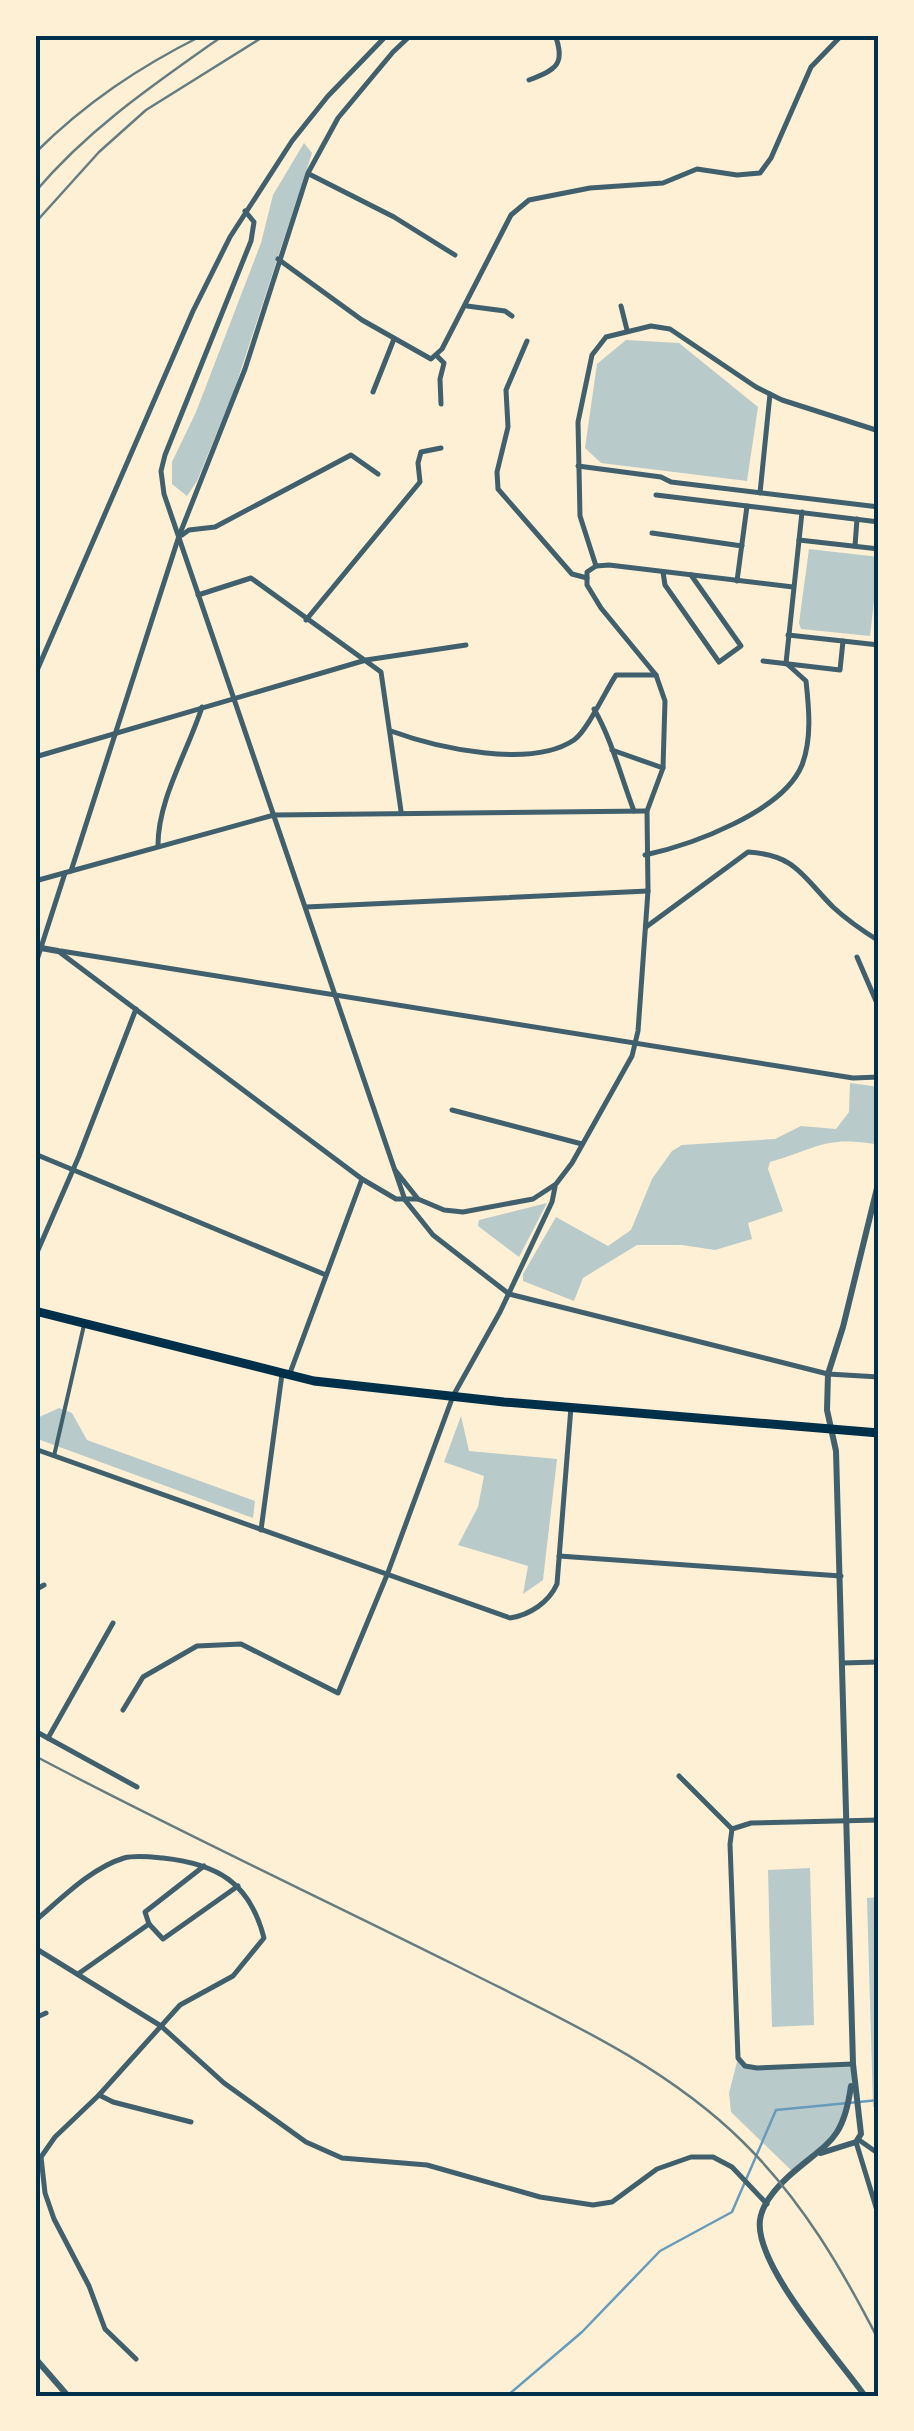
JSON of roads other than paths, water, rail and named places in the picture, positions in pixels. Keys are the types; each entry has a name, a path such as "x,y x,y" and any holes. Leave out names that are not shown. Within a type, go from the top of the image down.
{"highway":[{"path":"35,1312 285,1375 453,1396 879,1433"}],"street":[{"path":"35,676 193,312 245,210 328,96 387,35"},
{"path":"35,966 38,947 117,732 179,536 245,368 308,173 338,118 411,35"},
{"path":"529,80 548,74 560,62 555,35"},
{"path":"433,357 466,306 511,215 529,200 590,188 663,182 696,170 737,175 760,173 771,158 810,67 842,35"},
{"path":"308,173 394,217 455,255"},
{"path":"245,210 254,222 250,241 161,472 164,494 406,1200 425,1228 508,1294 828,1374 879,1377"},
{"path":"278,259 362,320 444,364 441,404"},
{"path":"466,306 505,310 512,316"},
{"path":"621,306 627,330"},
{"path":"596,566 580,516 578,422 592,355 606,337 652,326 670,328 756,388 879,431"},
{"path":"373,392 394,338"},
{"path":"527,341 506,390 508,427 496,472 498,490 572,574 587,578"},
{"path":"760,493 770,394"},
{"path":"306,620 420,482 418,463 422,452 441,448"},
{"path":"179,536 189,530 215,527 350,455 378,474"},
{"path":"578,466 879,507"},
{"path":"656,495 879,522"},
{"path":"778,510 780,496"},
{"path":"737,581 747,506"},
{"path":"786,664 802,512"},
{"path":"855,546 858,519"},
{"path":"652,533 742,546"},
{"path":"799,540 879,549"},
{"path":"123,1710 142,1678 197,1646 241,1644 338,1693 387,1575 453,1396 508,1294 552,1202 556,1184 626,1070 635,1043 646,927 647,810 663,768 665,701 656,676 601,608 587,584 587,572 609,565 793,587"},
{"path":"664,572 665,585 719,662 741,646 691,576"},
{"path":"198,595 251,578 381,672 402,813"},
{"path":"788,635 879,645"},
{"path":"763,661 840,670 843,641"},
{"path":"35,757 366,660 466,645"},
{"path":"645,856 709,837 759,809 793,780 806,748 809,710 806,681 786,664"},
{"path":"390,731 428,745 528,755 552,751 578,738 616,675 656,676"},
{"path":"158,846 158,830 169,795 202,706"},
{"path":"594,709 608,734 634,811"},
{"path":"612,750 663,768"},
{"path":"35,881 274,815 647,810"},
{"path":"646,927 748,852 768,853 792,861 853,924 879,941"},
{"path":"306,908 648,891"},
{"path":"38,947 853,1078 879,1077"},
{"path":"58,951 362,1179 396,1200 418,1200 463,1212 534,1199 556,1184"},
{"path":"82,969 88,954"},
{"path":"857,956 879,1008"},
{"path":"35,1258 136,1009"},
{"path":"452,1110 582,1144"},
{"path":"35,1154 326,1275"},
{"path":"391,1165 418,1200"},
{"path":"260,1530 285,1375 362,1179"},
{"path":"879,1180 828,1374 827,1410 836,1445 853,2064 861,2134 857,2141 879,2217"},
{"path":"54,1456 84,1326"},
{"path":"35,1450 497,1614 518,1617 540,1605 554,1591 571,1407"},
{"path":"560,1556 841,1576"},
{"path":"35,1590 44,1586"},
{"path":"48,1738 112,1623"},
{"path":"842,1663 879,1662"},
{"path":"35,1731 137,1787"},
{"path":"679,1776 732,1829 732,1950 738,2058 744,2066 757,2068 853,2064"},
{"path":"732,1829 751,1823 879,1820"},
{"path":"35,1920 70,1891 125,1858 150,1856 218,1870 238,1886 259,1918 264,1938 233,1976 195,1994 162,2026 55,2137 41,2157 54,2219 89,2286 105,2330 136,2359"},
{"path":"204,1866 146,1912 148,1924 163,1939 238,1886"},
{"path":"78,1974 148,1924"},
{"path":"35,1948 162,2026 224,2082 306,2142 342,2158 426,2165 540,2197 593,2204 612,2202 657,2170 691,2157 713,2157 732,2167 766,2204"},
{"path":"35,2018 46,2013"},
{"path":"853,2064 843,2123 837,2134 821,2153 790,2176 766,2204 760,2218 761,2241 773,2271 866,2396"},
{"path":"99,2095 191,2122"},
{"path":"843,2123 858,2125"},
{"path":"837,2134 845,2144"},
{"path":"821,2153 857,2141 879,2154"},
{"path":"35,2358 68,2396"}],"waterway":[{"path":"507,2396 582,2332 660,2251 732,2212 776,2110 879,2100"}],"railway":[{"path":"35,153 114,87 203,35"},
{"path":"35,192 101,127 224,35"},
{"path":"35,223 99,152 146,110 266,35"},
{"path":"35,1756 569,2022 678,2088 743,2142 784,2187 835,2262 879,2341"}]}
